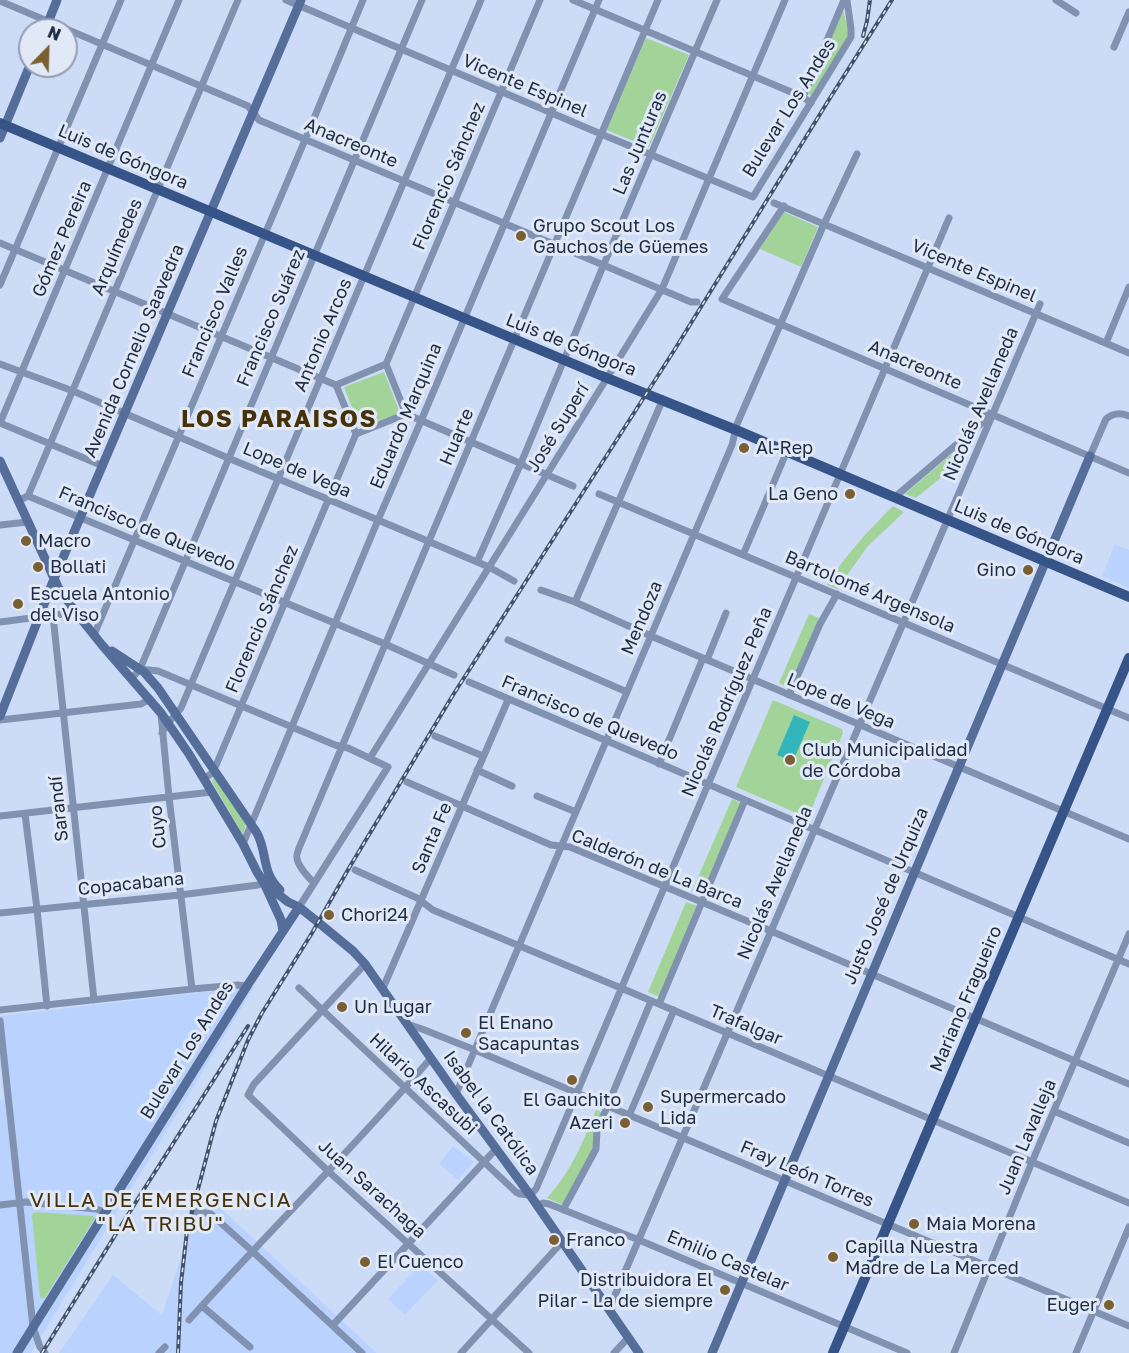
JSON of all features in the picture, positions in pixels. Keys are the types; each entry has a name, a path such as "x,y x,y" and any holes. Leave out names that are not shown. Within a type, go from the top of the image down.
{"main road":[{"path":"49,18 57,0"},
{"name":"Avenida Cornelio Saavedra","path":"0,718 38,617 300,3"},
{"path":"0,138 3,124 24,78"},
{"name":"Luis de Góngora","path":"3,124 564,360 787,451 1129,597"},
{"name":"Justo José de Urquiza","path":"712,1353 1090,456"},
{"path":"0,461 54,579 94,635 161,713 189,754 264,883 281,920 283,932"},
{"path":"102,645 140,669 158,688 250,823 262,844 270,879 298,907"},
{"name":"Mariano Fragueiro","path":"833,1353 1129,658"},
{"path":"264,883 282,898 298,907"},
{"name":"Bulevar Los Andes","path":"17,1353 298,907"},
{"name":"Isabel la Católica","path":"298,907 353,951 365,964 639,1353"}],"street":[{"path":"0,285 121,0"},
{"name":"Gómez Pereira","path":"0,423 179,0"},
{"name":"Arquímedes","path":"28,496 238,0"},
{"name":"Vicente Espinel","path":"286,0 300,3 351,28 753,197"},
{"name":"Francisco Valles","path":"94,635 363,0"},
{"name":"Francisco Suárez","path":"132,678 140,669 422,0"},
{"name":"Antonio Arcos","path":"176,714 191,685 481,0"},
{"name":"Florencio Sánchez","path":"386,364 540,0"},
{"path":"573,0 811,103"},
{"name":"Eduardo Marquina","path":"243,844 599,0"},
{"name":"Huarte","path":"314,883 298,862 297,855 658,0"},
{"name":"Las Junturas","path":"477,562 717,0"},
{"name":"José Superí","path":"370,758 662,289 785,0"},
{"name":"Bulevar Los Andes","path":"803,98 845,0"},
{"name":"Bulevar Los Andes","path":"753,197 851,37 845,0"},
{"path":"1056,0 1076,13"},
{"name":"Anacreonte","path":"0,1 31,18"},
{"path":"1114,47 1125,31 1129,12"},
{"name":"Anacreonte","path":"78,36 102,44 248,106 259,120 305,140 691,302 697,302"},
{"name":"Mendoza","path":"456,1094 732,445 737,424 857,154"},
{"name":"Vicente Espinel","path":"774,203 1129,353"},
{"name":"Anacreonte","path":"784,206 723,299 1129,473"},
{"name":"Nicolás Rodríguez Peña","path":"530,1196 536,1189 949,218"},
{"path":"0,243 336,385 386,364 406,414 573,486"},
{"path":"1106,343 1129,287"},
{"name":"Nicolás Avellaneda","path":"609,1310 1040,304"},
{"name":"Lope de Vega","path":"0,364 73,391 429,541 489,567 514,581"},
{"path":"336,385 357,434 406,414"},
{"path":"575,603 663,399"},
{"name":"Justo José de Urquiza","path":"1090,456 1106,419 1116,413 1129,416"},
{"path":"895,498 992,415"},
{"path":"0,423 103,466"},
{"name":"Florencio Sánchez","path":"204,779 214,770 357,434"},
{"path":"743,555 787,451"},
{"name":"Bartolomé Argensola","path":"599,494 1129,718"},
{"path":"18,501 28,496"},
{"name":"Francisco de Quevedo","path":"28,496 385,644 454,675"},
{"path":"0,525 28,522"},
{"name":"Lope de Vega","path":"542,590 1129,839"},
{"path":"789,695 820,624 837,594"},
{"path":"0,622 53,616 74,609"},
{"path":"659,764 726,613"},
{"name":"Sarandí","path":"53,616 94,1000"},
{"path":"508,640 627,692"},
{"path":"140,669 152,669 166,674 370,758"},
{"path":"158,688 160,678 166,674"},
{"name":"Francisco de Quevedo","path":"469,682 1129,964"},
{"path":"0,718 141,704 150,699"},
{"name":"Santa Fe","path":"383,988 508,700"},
{"name":"Cuyo","path":"161,713 192,989"},
{"path":"162,733 176,714"},
{"path":"435,736 483,756"},
{"name":"Bulevar Los Andes","path":"298,907 388,767 370,758"},
{"path":"477,770 512,786"},
{"name":"Calderón de La Barca","path":"407,782 551,845 570,847 771,931 1129,1084"},
{"path":"0,816 212,792"},
{"path":"537,796 576,812"},
{"path":"563,1210 596,1149 597,1131 607,1106 702,903 745,801"},
{"path":"25,814 38,909 47,1006"},
{"name":"Trafalgar","path":"355,870 422,901 433,910 1129,1203"},
{"name":"Copacabana","path":"0,913 180,895 264,883"},
{"name":"Juan Lavalleja","path":"954,1353 1129,934"},
{"path":"322,1010 365,964"},
{"path":"0,1010 192,989 247,986"},
{"name":"Hilario Ascasubi","path":"299,988 516,1192 530,1196"},
{"name":"Juan Sarachaga","path":"322,1010 254,1084 248,1095 328,1171 529,1353"},
{"path":"629,1116 674,1010"},
{"path":"0,1021 33,1327 40,1347 45,1353"},
{"name":"Fray León Torres","path":"407,1024 475,1050 1129,1326"},
{"path":"189,1320 431,1058"},
{"path":"0,1108 9,1107"},
{"path":"1054,1111 1129,1143"},
{"path":"333,1326 496,1149"},
{"path":"0,1205 20,1203 96,1209 105,1212"},
{"name":"Emilio Castelar","path":"536,1205 549,1204 907,1353"},
{"path":"193,1211 211,1214 362,1353"},
{"path":"1076,1353 1129,1227"},
{"path":"462,1353 562,1242"},
{"path":"202,1306 250,1347"},
{"path":"614,1353 628,1338"}],"shaded area":[{"path":"843,10 850,37 812,95 809,95 809,91"},
{"path":"646,38 689,55 649,147 606,130"},
{"path":"784,212 818,227 801,267 760,249"},
{"path":"384,372 400,413 360,428 344,387"},
{"path":"975,434 965,458 916,498 905,494"},
{"path":"893,506 904,512 868,546 837,589 827,585 857,544"},
{"path":"1115,544 1129,550 1129,588 1102,576"},
{"path":"809,614 819,618 789,688 779,683"},
{"name":"Club Municipalidad de Córdoba","path":"773,700 842,729 843,733 809,815 806,817 736,787"},
{"path":"794,715 810,722 793,761 777,755"},
{"path":"214,776 247,821 243,835 212,782"},
{"path":"732,799 744,804 705,896 692,891"},
{"path":"686,902 700,907 662,998 648,992"},
{"path":"255,986 31,1353 0,1353 0,1100 4,1099 0,1064 0,1016"},
{"path":"596,1110 604,1113 596,1143 565,1206 547,1198 570,1167"},
{"path":"453,1146 474,1162 458,1180 439,1164"},
{"path":"203,1192 377,1353 59,1353 113,1275 162,1315"},
{"path":"36,1212 95,1218 44,1299 40,1297 32,1216"},
{"path":"420,1265 438,1280 405,1315 388,1299"}],"railway":[{"path":"863,36 870,0"},
{"path":"178,1353 181,1283 187,1231 216,1121 248,1040 262,1013 453,695 675,349 892,0"},
{"path":"42,1353 248,1026"}],"place":[{"name":"Grupo Scout Los Gauchos de Güemes","path":"521,236"},
{"name":"Al-Rep","path":"744,448"},
{"name":"La Geno","path":"850,494"},
{"name":"Macro","path":"26,541"},
{"name":"Bollati","path":"38,567"},
{"name":"Gino","path":"1028,570"},
{"name":"Escuela Antonio del Viso","path":"18,604"},
{"name":"Club Municipalidad de Córdoba","path":"790,760"},
{"name":"Chori24","path":"329,915"},
{"name":"Un Lugar","path":"342,1007"},
{"name":"El Enano Sacapuntas","path":"466,1033"},
{"name":"El Gauchito","path":"572,1080"},
{"name":"Supermercado Lida","path":"648,1107"},
{"name":"Azeri","path":"625,1123"},
{"name":"Maia Morena","path":"914,1224"},
{"name":"Franco","path":"554,1240"},
{"name":"Capilla Nuestra Madre de La Merced","path":"833,1257"},
{"name":"El Cuenco","path":"365,1262"},
{"name":"Distribuidora El Pilar - La de siempre","path":"725,1290"},
{"name":"Euger","path":"1109,1305"}],"district":[{"name":"LOS PARAISOS","path":"279,419"},
{"name":"VILLA DE EMERGENCIA \"LA TRIBU\"","path":"161,1212"}]}
